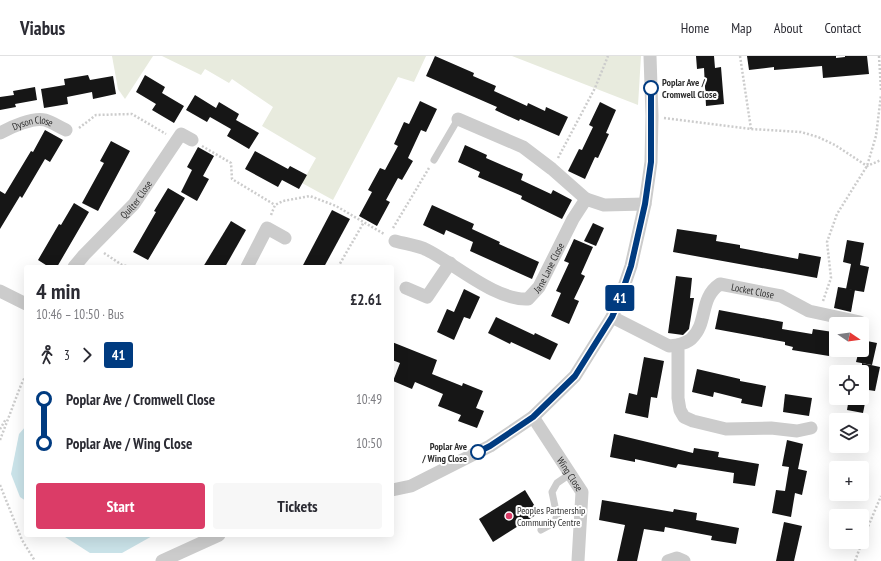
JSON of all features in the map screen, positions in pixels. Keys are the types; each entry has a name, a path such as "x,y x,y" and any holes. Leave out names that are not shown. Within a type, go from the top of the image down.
{"street":[{"path":"394,490 411,486 490,446 533,417 575,376 612,317 631,266 645,204 651,162 652,116 650,56"},
{"path":"458,118 523,147 586,198 604,205 645,204"},
{"name":"Dyson Close","path":"0,133 12,126 32,121 44,120 66,130"},
{"path":"177,141 181,134 192,140"},
{"name":"Quilter Close","path":"76,265 84,254 134,204 177,141"},
{"name":"Jane Lane Close","path":"391,239 425,249 450,263 479,283 509,296 520,299 528,299 540,287 573,219 586,198"},
{"path":"248,265 267,228 285,238"},
{"path":"406,288 427,297 450,263"},
{"name":"Locket Close","path":"678,345 692,338 700,325 707,299 713,289 720,284 781,296 809,311 838,317"},
{"path":"0,291 24,303"},
{"path":"612,317 669,346 678,345 678,398 680,410 684,416 693,421 726,428 771,428 797,432 811,428"},
{"name":"Wing Close","path":"533,417 582,492 578,561"},
{"path":"162,561 214,537"},
{"path":"668,561 677,558 684,561"}],"lane":[{"path":"434,160 458,118"},
{"path":"541,530 554,523 557,516 552,492 557,483 570,474"}],"path":[{"path":"552,169 595,88 608,56"},
{"path":"740,56 751,129"},
{"path":"879,56 881,90"},
{"path":"820,313 830,278 827,242 837,214 867,166 876,136 881,95"},
{"path":"66,130 77,130 96,115 132,114 177,141"},
{"path":"652,116 751,129 801,132 818,137 835,145 867,166"},
{"path":"192,140 231,163 232,179 275,205"},
{"path":"267,228 272,209 275,205 283,201 310,196 336,206 391,239 434,160"},
{"path":"867,166 881,160"},
{"path":"339,265 364,222"},
{"path":"93,246 125,265"},
{"path":"0,440 24,380"},
{"path":"0,429 10,413"},
{"path":"0,486 22,540 34,561"},
{"path":"869,525 881,496"},
{"path":"855,561 859,549"}],"shaded area":[{"path":"112,56 153,56 125,99 118,89"},
{"path":"162,56 426,56 414,82 398,77 333,200 302,183 316,158 262,126 273,107 232,79 229,83 205,69 201,75"},
{"path":"512,56 641,56 638,105"}],"water":[{"path":"24,428 24,500 20,497 11,474 19,434"},
{"path":"65,537 150,537 122,553 90,553"}],"building":[{"path":"435,56 474,73 473,76 496,86 494,91 527,106 528,103 545,111 546,107 568,117 559,136 520,119 519,121 495,110 497,107 426,76"},
{"path":"696,56 714,56 715,68 721,67 724,104 706,106 704,68 697,69"},
{"path":"747,56 836,56 836,58 845,56 867,56 869,74 823,78 822,66 774,70 774,67 749,70"},
{"path":"88,75 90,80 113,76 116,94 93,99 92,92 67,97 68,104 44,108 41,89 65,85 64,79"},
{"path":"145,75 165,87 162,93 184,106 174,123 152,110 156,104 136,92"},
{"path":"35,87 37,100 15,104 16,107 0,110 0,97 14,95 13,91"},
{"path":"195,95 216,108 219,102 239,114 236,120 259,133 249,149 227,136 231,129 210,117 207,122 186,110"},
{"path":"420,101 437,109 426,132 421,130 408,158 413,161 402,180 398,178 386,200 390,202 377,226 359,216 372,192 368,190 380,168 385,170 398,146 394,144 404,122 409,124"},
{"path":"600,102 616,110 606,133 609,134 598,158 595,157 585,179 568,171 579,149 582,150 593,127 589,125"},
{"path":"45,130 63,140 50,162 45,159 22,198 20,196 0,229 0,191 5,194 31,151 33,152"},
{"path":"111,141 130,151 98,211 82,203 104,163 100,161"},
{"path":"465,145 487,155 486,158 523,174 521,180 551,194 553,190 572,200 562,219 521,199 522,196 478,177 480,172 458,162"},
{"path":"198,147 214,156 203,176 209,179 197,201 181,192 192,170 187,167"},
{"path":"255,151 288,169 290,166 307,175 299,189 282,180 278,187 245,169"},
{"path":"168,188 185,198 148,260 133,252 156,212 154,211"},
{"path":"74,203 89,212 58,265 46,265 38,260 59,224 61,225"},
{"path":"432,205 474,224 472,229 500,242 499,244 539,262 532,279 470,251 473,242 446,230 444,235 423,225"},
{"path":"332,210 350,219 325,265 303,265"},
{"path":"231,221 246,230 226,265 204,265"},
{"path":"593,223 604,228 596,246 584,241"},
{"path":"677,229 717,235 716,241 740,245 740,248 798,259 799,253 821,257 817,278 673,252"},
{"path":"574,239 593,247 581,274 585,276 574,299 579,301 569,324 551,316 561,293 556,291 569,263 564,261"},
{"path":"847,240 864,243 860,265 869,267 864,292 846,289 851,264 843,262"},
{"path":"676,276 692,278 690,298 694,298 689,329 683,335 668,333"},
{"path":"838,287 855,290 851,312 834,308"},
{"path":"464,289 480,297 470,319 464,317 454,340 437,332 447,309 454,312"},
{"path":"719,310 783,322 782,329 812,334 813,329 829,331 829,356 792,350 793,347 785,345 785,342 715,329"},
{"path":"496,317 534,335 535,333 558,344 550,360 511,342 510,344 488,333"},
{"path":"869,341 877,343 872,365 856,362 857,357 869,357"},
{"path":"394,343 437,360 432,374 462,386 463,383 483,391 476,408 484,411 477,428 458,421 461,415 438,406 443,394 415,382 412,389 394,381 400,363 394,361"},
{"path":"644,357 664,361 657,398 651,397 648,418 625,413 629,393 637,395"},
{"path":"862,363 880,367 875,391 869,390 869,365 862,365"},
{"path":"697,369 740,379 740,381 766,386 762,407 741,403 742,399 714,392 713,397 692,392"},
{"path":"785,394 812,398 809,416 783,412"},
{"path":"848,405 865,405 863,413 847,410"},
{"path":"614,434 693,453 694,448 719,452 718,457 759,464 755,486 733,483 734,473 678,464 676,468 635,459 635,462 610,457"},
{"path":"787,440 803,444 798,469 807,471 802,495 795,493 791,517 772,513 776,490 785,491 789,467 782,466"},
{"name":"Peoples Partnership Community Centre","path":"525,490 539,513 493,542 479,519"},
{"path":"602,500 673,512 674,509 697,513 696,520 739,528 736,544 711,540 712,536 665,527 664,532 644,529 637,561 617,561 625,525 599,520"},
{"path":"784,522 802,526 794,561 776,561"}],"bus line":[{"name":"41","path":"478,452 490,446 533,417 575,376 612,317 631,266 645,204 651,162 651,88"}],"place":[{"name":"Poplar Ave / Cromwell Close","path":"651,88"},
{"name":"Poplar Ave / Wing Close","path":"478,452"},
{"name":"Peoples Partnership Community Centre","path":"509,516"}]}
